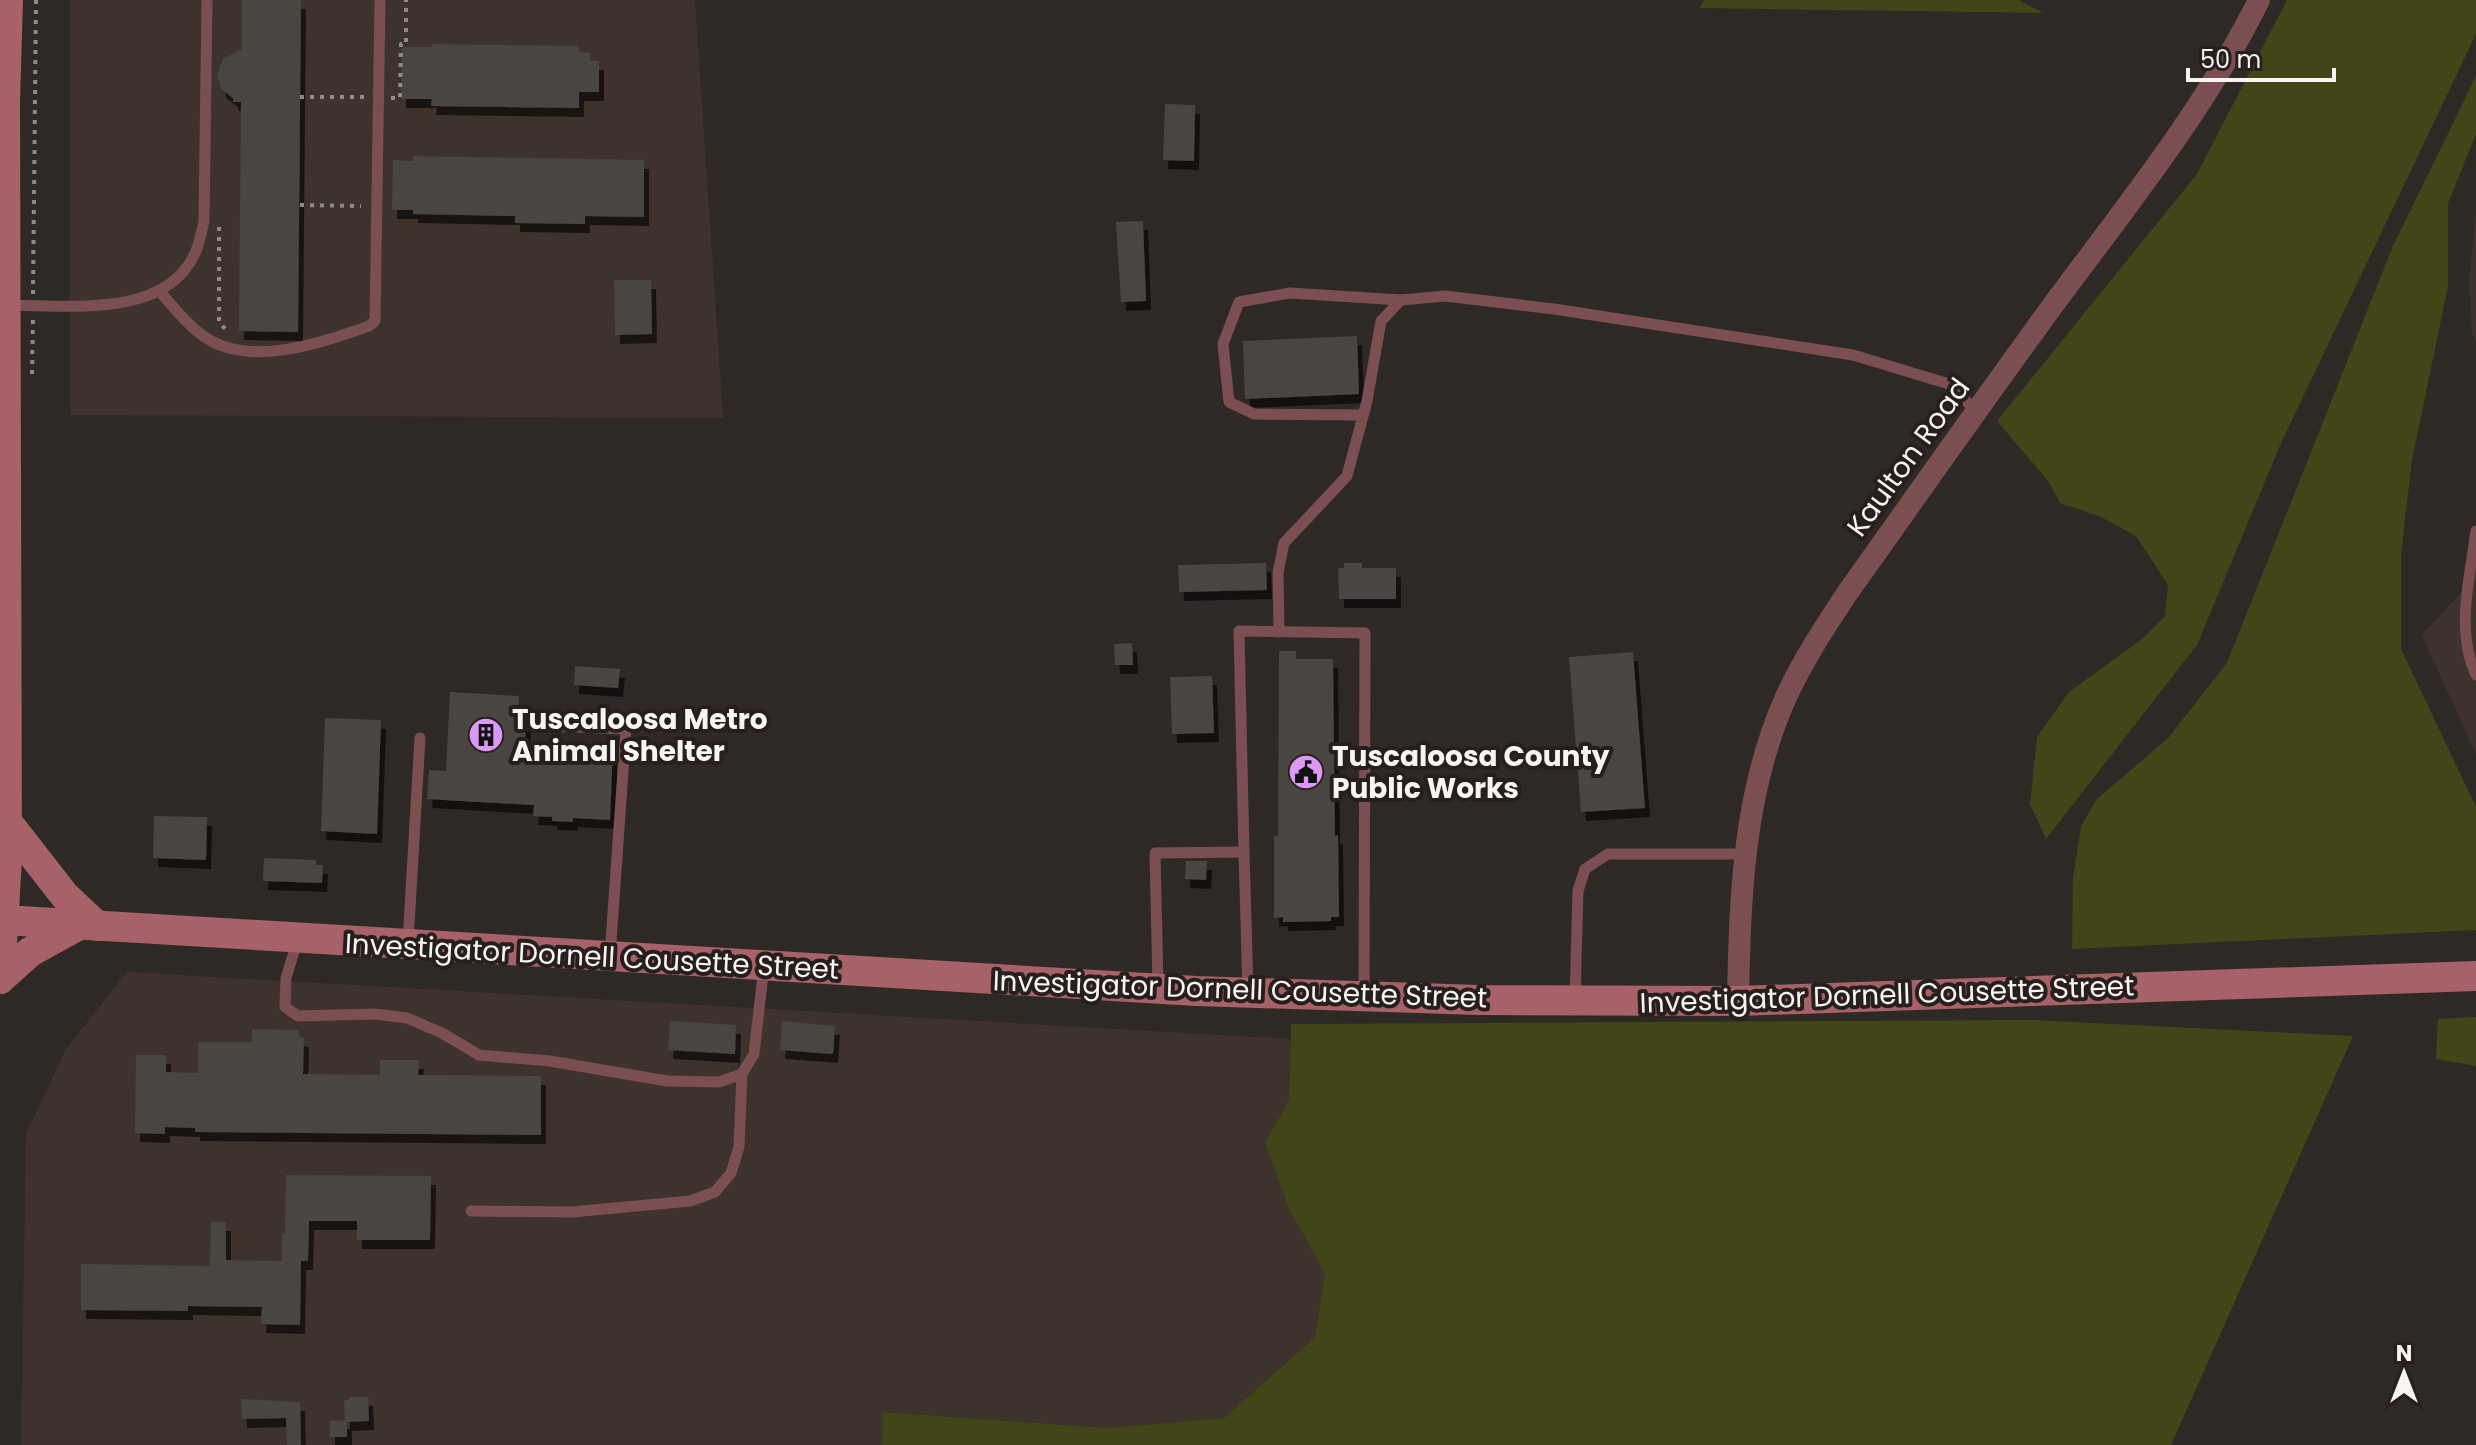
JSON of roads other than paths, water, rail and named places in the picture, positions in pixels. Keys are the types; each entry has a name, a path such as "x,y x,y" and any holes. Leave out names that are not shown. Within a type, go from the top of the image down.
{"main road":[{"path":"0,979 8,823 3,101 8,0"},
{"path":"0,979 30,952 58,934 88,926 8,823"},
{"name":"Investigator Dornell Cousette Street","path":"2,918 298,939 1158,989 1575,1001 1738,1001 2476,976"}],"street":[{"name":"Kaulton Road","path":"1738,1001 1744,854 1762,761 1788,693 1822,631 1848,592 2167,153 2219,75 2259,0"}],"lane":[{"path":"6,305 98,305 134,301 160,292 179,276 196,252 204,221 207,0"},
{"path":"160,292 199,334 218,344 238,349 275,351 308,347 369,326 375,321 380,0"},
{"path":"1363,415 1254,414 1229,402 1223,344 1239,302 1290,293 1401,300 1445,296 1554,309 1853,355 1949,384 1977,412"},
{"path":"1279,632 1278,573 1284,543 1347,476 1363,415 1381,321 1401,300"},
{"path":"2476,534 2471,599 2464,614 2467,643 2476,675"},
{"path":"1248,993 1239,631 1365,633 1364,996"},
{"path":"556,726 626,729 610,957"},
{"path":"408,945 420,738"},
{"path":"1158,989 1155,853 1244,852"},
{"path":"1575,1001 1578,891 1585,869 1608,854 1744,854"},
{"path":"298,939 286,978 285,1007 298,1016 375,1014 407,1018 442,1033 479,1055 550,1061 667,1081 719,1082 742,1074"},
{"path":"471,1211 572,1212 690,1201 715,1192 731,1173 739,1147 742,1074 754,1054 764,966"}],"place":[{"name":"Tuscaloosa Metro Animal Shelter","path":"486,735"},
{"name":"Tuscaloosa County Public Works","path":"1306,772"}]}
